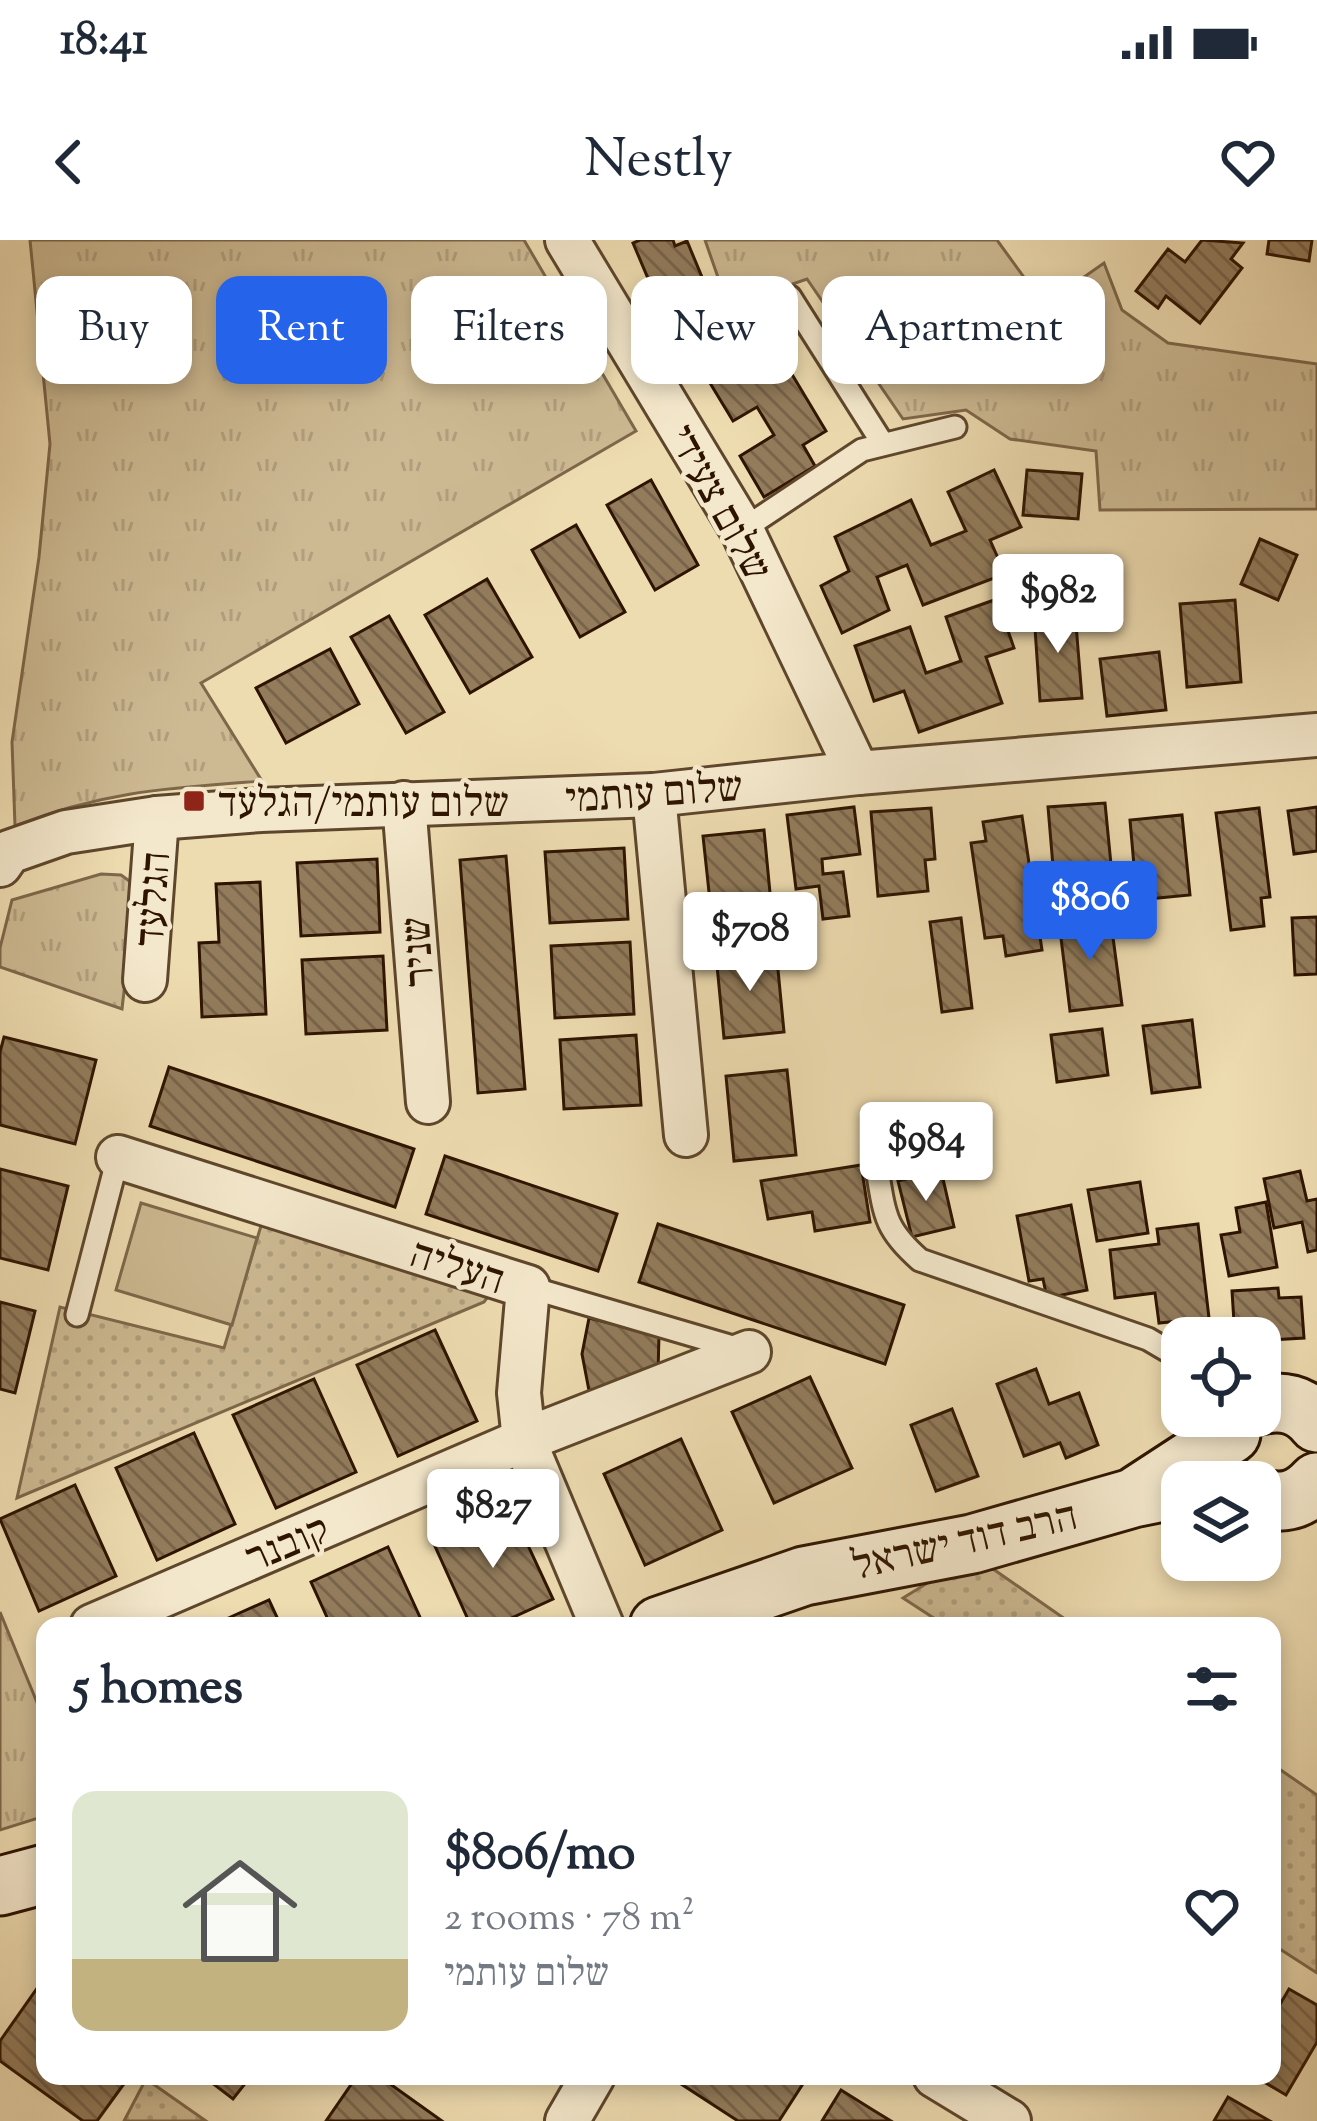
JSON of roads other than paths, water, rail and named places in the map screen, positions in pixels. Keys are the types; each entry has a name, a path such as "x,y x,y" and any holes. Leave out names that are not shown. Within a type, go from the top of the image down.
{"street":[{"name":"שלום צעידי","path":"567,240 742,530 858,773"},
{"name":"שלום עותמי","path":"0,865 9,852 65,832 157,818 654,795 1317,735"},
{"path":"654,795 686,1135"},
{"name":"שניר","path":"404,803 428,1102"},
{"name":"הגלעד","path":"145,980 157,818"},
{"name":"העליה","path":"118,1157 528,1287 519,1393 524,1440 598,1617"},
{"name":"קובנר","path":"113,1617 524,1440 749,1352"},
{"path":"1263,1457 1287,1403 1317,1423"},
{"name":"הרב דוד ישראל","path":"685,1617 804,1576 972,1544 1158,1493 1263,1457"},
{"path":"0,1886 36,1876"},
{"path":"567,2121 588,2085"},
{"path":"950,2085 1009,2121"}],"lane":[{"path":"798,310 884,444"},
{"path":"742,530 862,450 955,427"},
{"path":"77,1315 118,1157"},
{"path":"878,1175 886,1220 895,1238 920,1260 1161,1347"},
{"path":"528,1287 749,1352"}],"place":[{"name":"שלום עותמי/הגלעד","path":"194,801"}]}
